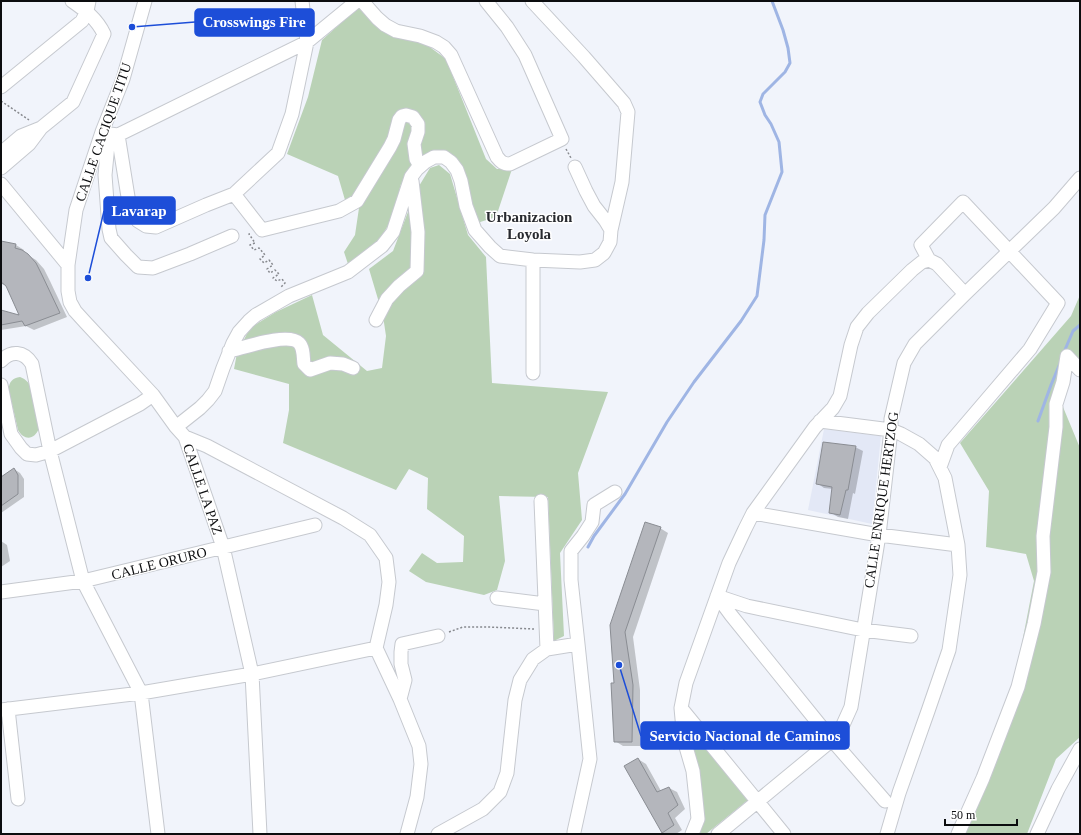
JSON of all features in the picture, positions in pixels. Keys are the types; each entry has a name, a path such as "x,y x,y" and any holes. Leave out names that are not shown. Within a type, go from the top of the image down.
{"street":[{"path":"1,168 29,144 41,128 73,102 104,34 101,26 88,6 72,1"},
{"name":"CALLE CACIQUE TITU","path":"68,265 76,210 110,134 123,79 145,1"},
{"path":"110,134 129,203 138,221 146,226 156,227 234,194 278,153 292,114 307,42 302,1"},
{"path":"110,134 307,42 357,1"},
{"path":"362,1 385,25 396,31 420,36 436,42 444,47 451,55 497,157 504,164 510,164 562,139 525,55 486,1"},
{"path":"176,427 200,408 212,396 229,351 239,332 249,321 256,315 289,296 348,272 382,246 393,232 411,177 420,166 434,157 444,158 451,162 457,170 466,206 475,230 500,256 533,260 580,262 595,260 604,253 610,242 611,230 622,182 628,112 624,103 619,97 532,1"},
{"path":"1,88 82,21 88,6"},
{"path":"234,194 262,230 339,211 357,201 394,139 399,120 402,116 406,115 413,117 418,124 418,132 414,144 416,159 420,166"},
{"path":"1,153 21,136 41,128"},
{"path":"110,134 105,175 109,229 111,238 138,267 153,268 232,236"},
{"path":"575,167 594,206 611,230"},
{"path":"376,320 387,299 399,286 417,271 418,232 411,177"},
{"name":"CALLE ENRIQUE HERTZOG","path":"718,834 832,740 842,727 851,707 879,534 891,419 904,363 915,344 1054,208 1080,178"},
{"path":"1,184 68,265"},
{"path":"940,467 948,445 1030,349 1058,303 963,202 921,245 929,260 937,264 965,294"},
{"path":"533,260 533,373"},
{"path":"692,834 698,819 693,771 684,740 681,708 686,683 729,563 753,514 820,421 832,408 840,396 850,345 857,327 868,313 912,270 922,262 929,260"},
{"name":"CALLE LA PAZ","path":"68,265 68,291 70,302 75,311 153,396 185,437 223,548 252,674 260,834"},
{"path":"229,351 275,340 289,339 298,342 301,346 304,364 310,370 330,363 343,364 354,368"},
{"path":"1,361 10,354 18,353 28,359 32,364 50,451 83,581 141,693 158,834"},
{"path":"958,834 983,778 1018,687 1034,624 1044,572 1043,536 1056,427 1056,404 1063,382 1067,356 1080,370"},
{"path":"1,385 10,434 27,454 36,455 50,451 153,396"},
{"path":"820,421 891,430 919,444 935,458 945,478 958,545 960,575 949,650 899,793 887,834"},
{"path":"185,437 207,446 343,518 370,535 386,558 389,582 386,605 376,648 400,699 419,746 422,764 417,797 407,834"},
{"path":"574,834 590,759 571,580 571,551 592,522 594,506 615,492"},
{"path":"541,501 547,649"},
{"path":"753,514 958,545"},
{"name":"CALLE ORURO","path":"1,592 83,581 314,525"},
{"path":"717,596 747,606 863,630 910,636"},
{"path":"717,596 832,740 884,801"},
{"path":"497,598 545,604"},
{"path":"400,699 405,680 401,664 400,652 402,644 438,636"},
{"path":"438,834 483,809 500,792 507,774 515,700 520,680 533,659 547,649 578,644"},
{"path":"18,799 4,710 141,693 252,674 376,648"},
{"path":"681,708 784,834"},
{"path":"1037,834 1080,749"}],"path":[{"path":"1,101 41,128"},
{"path":"562,139 575,167"},
{"path":"262,230 249,234 255,242 250,246 254,250 259,248 265,255 260,259 264,263 269,260 273,265 267,269 270,273 275,270 279,274 273,278 277,281 282,279 285,283 281,287 289,296"},
{"path":"438,636 463,627 546,630"}],"shaded area":[{"path":"824,429 881,436 872,524 808,510"}],"green space":[{"path":"359,7 383,31 427,45 446,59 486,159 497,169 512,169 496,217 477,223 454,164 416,162 401,184 392,219 381,237 367,252 349,267 344,252 355,235 359,208 345,200 338,176 287,154 308,97 322,40"},
{"path":"439,165 450,174 468,235 486,257 492,383 608,392 578,473 582,520 560,553 564,636 554,641 548,497 499,496 505,561 497,590 484,595 426,582 409,571 422,553 437,563 463,562 464,536 427,509 428,478 409,469 396,490 283,443 289,410 289,384 234,369 237,353 250,328 276,312 312,295 323,335 367,371 382,368 386,336 383,316 369,269 393,251 416,191 430,168"},
{"path":"1080,295 1080,357 1063,377 1063,407 1080,448 1080,737 1056,759 1027,834 955,834 1014,684 1034,581 1026,554 986,547 989,491 960,443 1071,316"},
{"path":"20,377 26,380 30,385 39,428 35,435 29,438 20,434 18,430 9,391 11,381"},
{"path":"691,729 748,800 706,834 699,834 701,815 689,733"}],"building":[{"path":"1,241 16,244 15,248 28,254 36,263 60,313 25,326 22,321 1,325 1,310 19,315 6,286 1,282"},
{"path":"823,442 856,446 848,490 846,490 840,515 829,513 832,487 816,484"},
{"path":"14,468 18,475 18,494 1,506 1,477"},
{"path":"645,522 661,527 625,632 633,685 632,742 614,742 611,683 614,683 610,625"},
{"path":"638,758 657,792 669,787 678,805 668,813 674,825 662,833 624,766"}],"waterway":[{"path":"588,547 594,536 625,494 667,422 694,382 741,321 757,296 764,240 765,215 782,172 779,142 760,102 763,94 785,72 790,63 783,30 772,1"},
{"path":"1064,352 1073,331 1080,325"},
{"path":"1038,421 1061,361"}],"place":[{"name":"Crosswings Fire","path":"132,27"},
{"name":"Lavarap","path":"88,278"},
{"name":"Servicio Nacional de Caminos","path":"619,665"}],"district":[{"name":"Urbanizacion Loyola","path":"529,226"}]}
